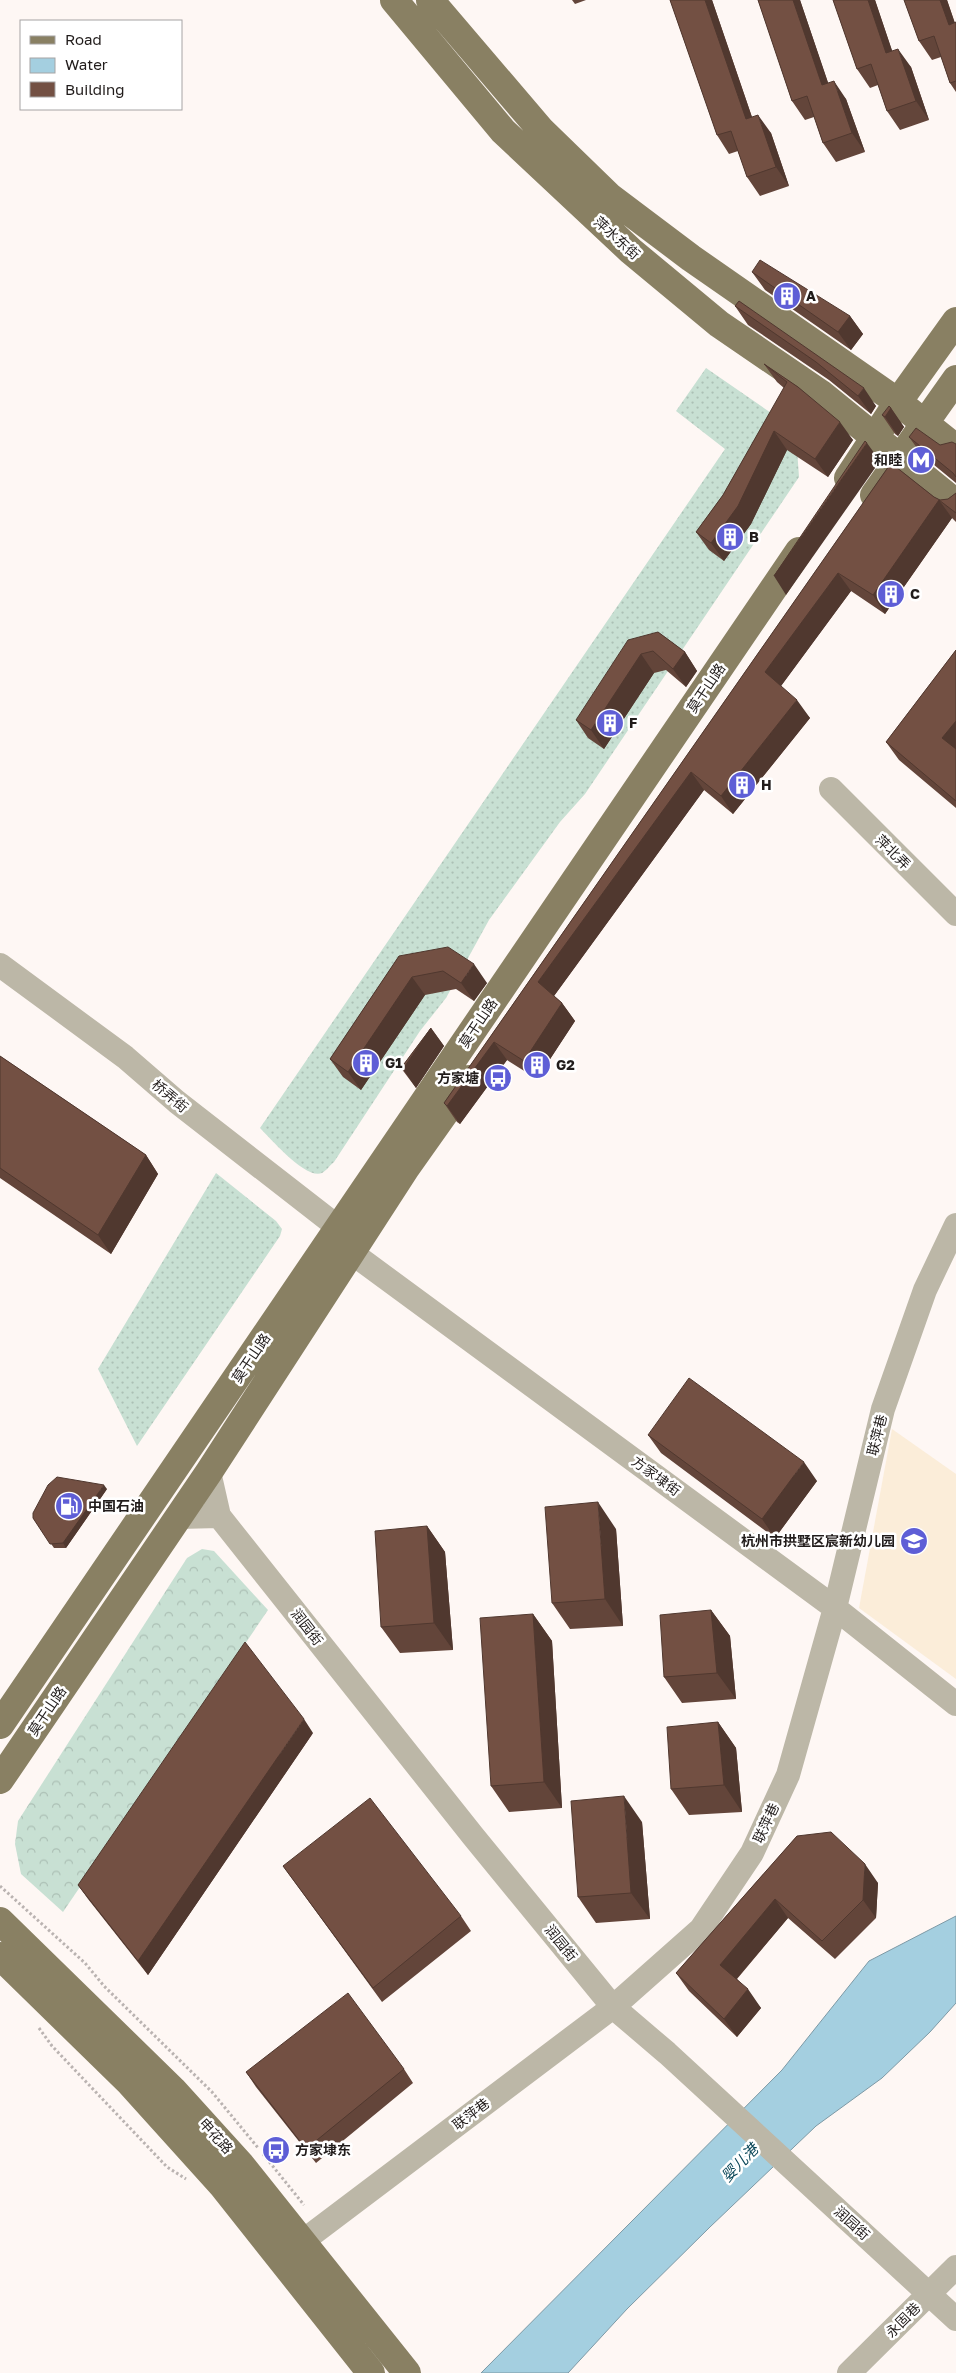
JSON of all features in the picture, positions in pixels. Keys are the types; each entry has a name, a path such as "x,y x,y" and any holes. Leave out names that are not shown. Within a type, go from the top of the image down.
{"main road":[{"name":"萍水东街","path":"394,0 502,130 631,252 719,324 820,393 956,503"},
{"name":"萍水东街","path":"430,0 541,130 610,197 691,258 898,402 956,448"},
{"path":"836,496 898,402 956,321"},
{"path":"863,512 956,379"},
{"name":"莫干山路","path":"0,1725 814,529"},
{"name":"莫干山路","path":"0,1780 209,1472 406,1168 534,985"},
{"name":"申花路","path":"0,1921 173,2090 242,2165 407,2373"},
{"name":"申花路","path":"0,1956 130,2083 222,2185 371,2373"}],"street":[{"name":"萍北弄","path":"831,789 956,914"},
{"name":"桥弄街","path":"0,965 125,1057 177,1102 339,1228"},
{"name":"联萍巷","path":"303,2241 614,2006 701,1929 752,1853 788,1775 835,1608 883,1409 925,1290 956,1225"},
{"name":"方家埭街","path":"352,1253 835,1608 956,1704"},
{"name":"润园街","path":"209,1472 219,1516 473,1836 614,2006 956,2319"},
{"path":"178,1517 219,1516"},
{"name":"永固巷","path":"850,2373 956,2267"}],"path":[{"path":"37,2025 52,2046 167,2167 188,2181"}],"shaded area":[{"name":"杭州市拱墅区宸新幼儿园","path":"892,1429 956,1474 956,1679 859,1608"}],"green space":[{"path":"706,368 774,415 797,449 799,477 585,794 560,822 489,920 446,998 420,1031 334,1162 322,1173 315,1174 298,1165 260,1128 725,449 676,411"},
{"path":"216,1173 276,1221 282,1229 280,1236 137,1446 98,1369"},
{"path":"202,1549 214,1551 268,1610 63,1912 21,1874 15,1844 18,1821 187,1558"}],"water":[{"name":"婴儿港","path":"956,1916 956,2003 930,2032 882,2078 816,2126 627,2309 568,2373 481,2373 782,2070 869,1961"}],"building":[{"path":"670,0 705,0 746,119 758,115 776,167 747,177 731,131 717,135"},
{"path":"758,0 793,0 822,85 834,81 852,133 823,143 807,96 792,101"},
{"path":"833,0 868,0 886,53 898,49 916,101 887,111 871,64 857,69"},
{"path":"904,0 940,0 949,25 956,22 956,81 950,83 934,36 919,41"},
{"path":"760,260 850,316 838,332 752,272"},
{"path":"739,301 864,388 858,396 816,362 735,306"},
{"path":"764,364 798,387 840,422 815,459 774,431 738,506 711,543 696,532 723,495 787,382"},
{"path":"889,406 891,408 885,417 882,415"},
{"path":"916,428 940,445 952,442 956,444 956,477 909,437"},
{"path":"865,441 867,443 774,576 832,490"},
{"path":"891,463 940,500 948,499 956,493 956,513 939,500 873,595 838,573 765,672 797,700 721,796 691,772 538,982 562,1003 524,1061 494,1042 447,1106 444,1103"},
{"path":"658,632 685,652 673,669 653,651 641,654 591,730 576,720 628,640"},
{"path":"956,650 956,721 942,738 956,749 956,801 886,742"},
{"path":"448,947 474,964 461,983 443,971 412,977 348,1072 330,1059 399,956"},
{"path":"431,1028 403,1069 401,1068"},
{"path":"0,1056 146,1155 98,1235 0,1168"},
{"path":"689,1378 804,1462 762,1519 648,1435"},
{"name":"中国石油","path":"57,1477 104,1485 63,1543 50,1544 33,1518 33,1513 48,1485"},
{"path":"598,1502 605,1599 552,1603 545,1507"},
{"path":"427,1526 434,1623 381,1627 375,1531"},
{"path":"711,1610 717,1673 664,1677 660,1615"},
{"path":"533,1614 544,1782 491,1786 480,1618"},
{"path":"245,1642 304,1719 138,1961 78,1885"},
{"path":"718,1722 724,1785 671,1789 667,1727"},
{"path":"624,1796 631,1893 578,1897 571,1801"},
{"path":"370,1798 461,1916 373,1988 283,1866"},
{"path":"831,1832 865,1864 863,1900 822,1941 775,1899 720,1965 748,1989 724,2019 676,1973 797,1836"},
{"path":"348,1993 404,2069 306,2149 246,2072"}],"place":[{"name":"A","path":"787,296"},
{"name":"和睦","path":"921,460"},
{"name":"B","path":"730,537"},
{"name":"C","path":"891,594"},
{"name":"F","path":"610,723"},
{"name":"H","path":"742,785"},
{"name":"G1","path":"366,1063"},
{"name":"G2","path":"537,1065"},
{"name":"方家塘","path":"498,1078"},
{"name":"中国石油","path":"69,1506"},
{"name":"杭州市拱墅区宸新幼儿园","path":"914,1541"},
{"name":"方家埭东","path":"276,2150"}]}
